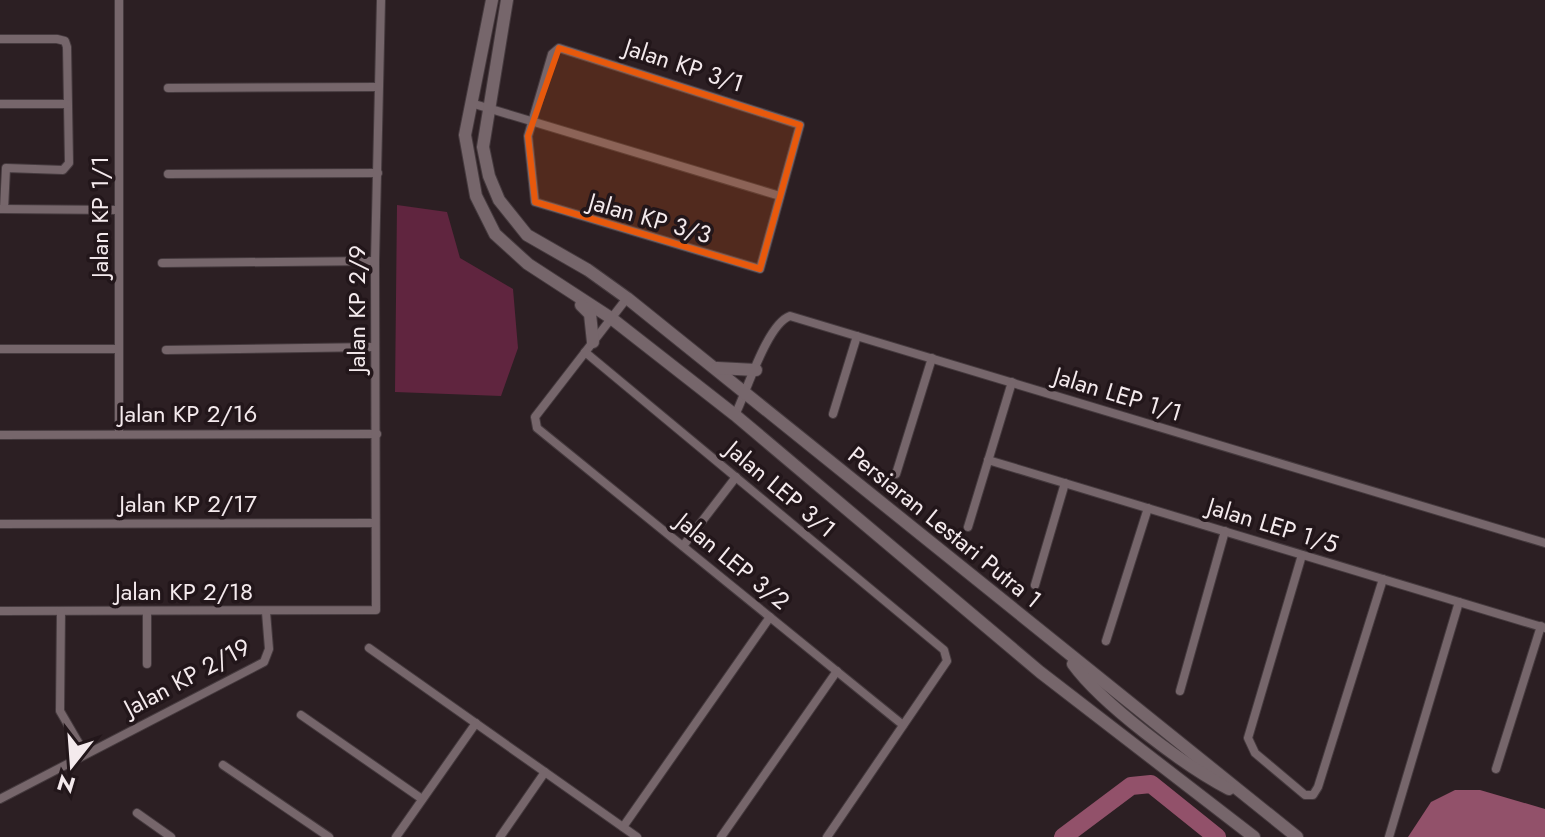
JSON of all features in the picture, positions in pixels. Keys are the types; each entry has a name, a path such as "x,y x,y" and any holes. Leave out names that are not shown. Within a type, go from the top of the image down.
{"street":[{"name":"Jalan KP 1/1","path":"119,0 119,433"},
{"name":"Jalan KP 2/9","path":"369,613 376,610 375,261 381,0"},
{"path":"492,0 465,135 476,196 495,234 528,264 562,286 590,314 589,347"},
{"name":"Persiaran Lestari Putra 1","path":"507,0 487,107 483,147 499,200 527,235 627,298 1064,652 1087,684 1190,766 1255,803 1297,837"},
{"path":"0,39 65,41 69,163 63,170 3,168 2,209 119,210"},
{"name":"Jalan KP 3/1","path":"532,122 552,54 559,48 568,48 797,122 802,131 780,196"},
{"path":"168,88 378,87"},
{"path":"471,103 780,196"},
{"path":"0,104 67,104"},
{"name":"Jalan KP 3/3","path":"532,122 528,136 533,197 540,206 756,270 762,265 780,196"},
{"path":"168,174 378,173"},
{"path":"162,263 375,261"},
{"name":"Persiaran Lestari Putra 1","path":"562,286 611,318 735,415 1040,672 1254,837"},
{"path":"589,347 627,298"},
{"name":"Jalan LEP 1/1","path":"735,415 780,319 790,316 1545,543"},
{"path":"833,414 857,336"},
{"path":"166,350 375,347"},
{"name":"Jalan LEP 3/2","path":"589,347 535,417 537,428 903,725"},
{"name":"Jalan LEP 3/1","path":"589,347 736,477 944,650 947,661 903,725"},
{"path":"0,349 119,349"},
{"path":"896,474 932,358"},
{"path":"714,368 732,372 756,370"},
{"path":"968,527 1012,382"},
{"name":"Jalan KP 2/16","path":"0,435 377,434"},
{"name":"Jalan LEP 1/5","path":"988,460 1543,627"},
{"path":"683,546 736,477"},
{"path":"1035,585 1065,483"},
{"path":"1106,641 1148,508"},
{"name":"Jalan KP 2/17","path":"0,524 375,523"},
{"path":"1180,691 1225,531"},
{"path":"1302,555 1248,738 1249,746 1305,795 1313,795 1318,787 1383,579"},
{"path":"1389,837 1459,602"},
{"name":"Jalan KP 2/18","path":"0,611 369,613"},
{"path":"61,611 60,711 85,754"},
{"path":"147,611 147,664"},
{"name":"Jalan KP 2/19","path":"0,799 264,662 269,649 266,612"},
{"path":"623,827 770,617"},
{"path":"1496,769 1543,627"},
{"path":"369,648 637,837"},
{"path":"721,837 837,671"},
{"path":"301,715 422,799"},
{"path":"396,837 476,723"},
{"path":"827,837 903,725"},
{"path":"223,765 329,837"},
{"path":"500,837 545,772"},
{"path":"137,813 171,837"}],"highlighted area":[{"path":"559,48 800,125 760,269 535,202 528,136"}],"shaded area":[{"path":"397,205 447,212 460,258 513,289 518,348 501,396 395,392"},
{"path":"1455,790 1480,790 1545,809 1545,837 1408,837 1431,802"}],"waterway":[{"path":"1063,837 1131,786 1151,784 1217,837"}]}
